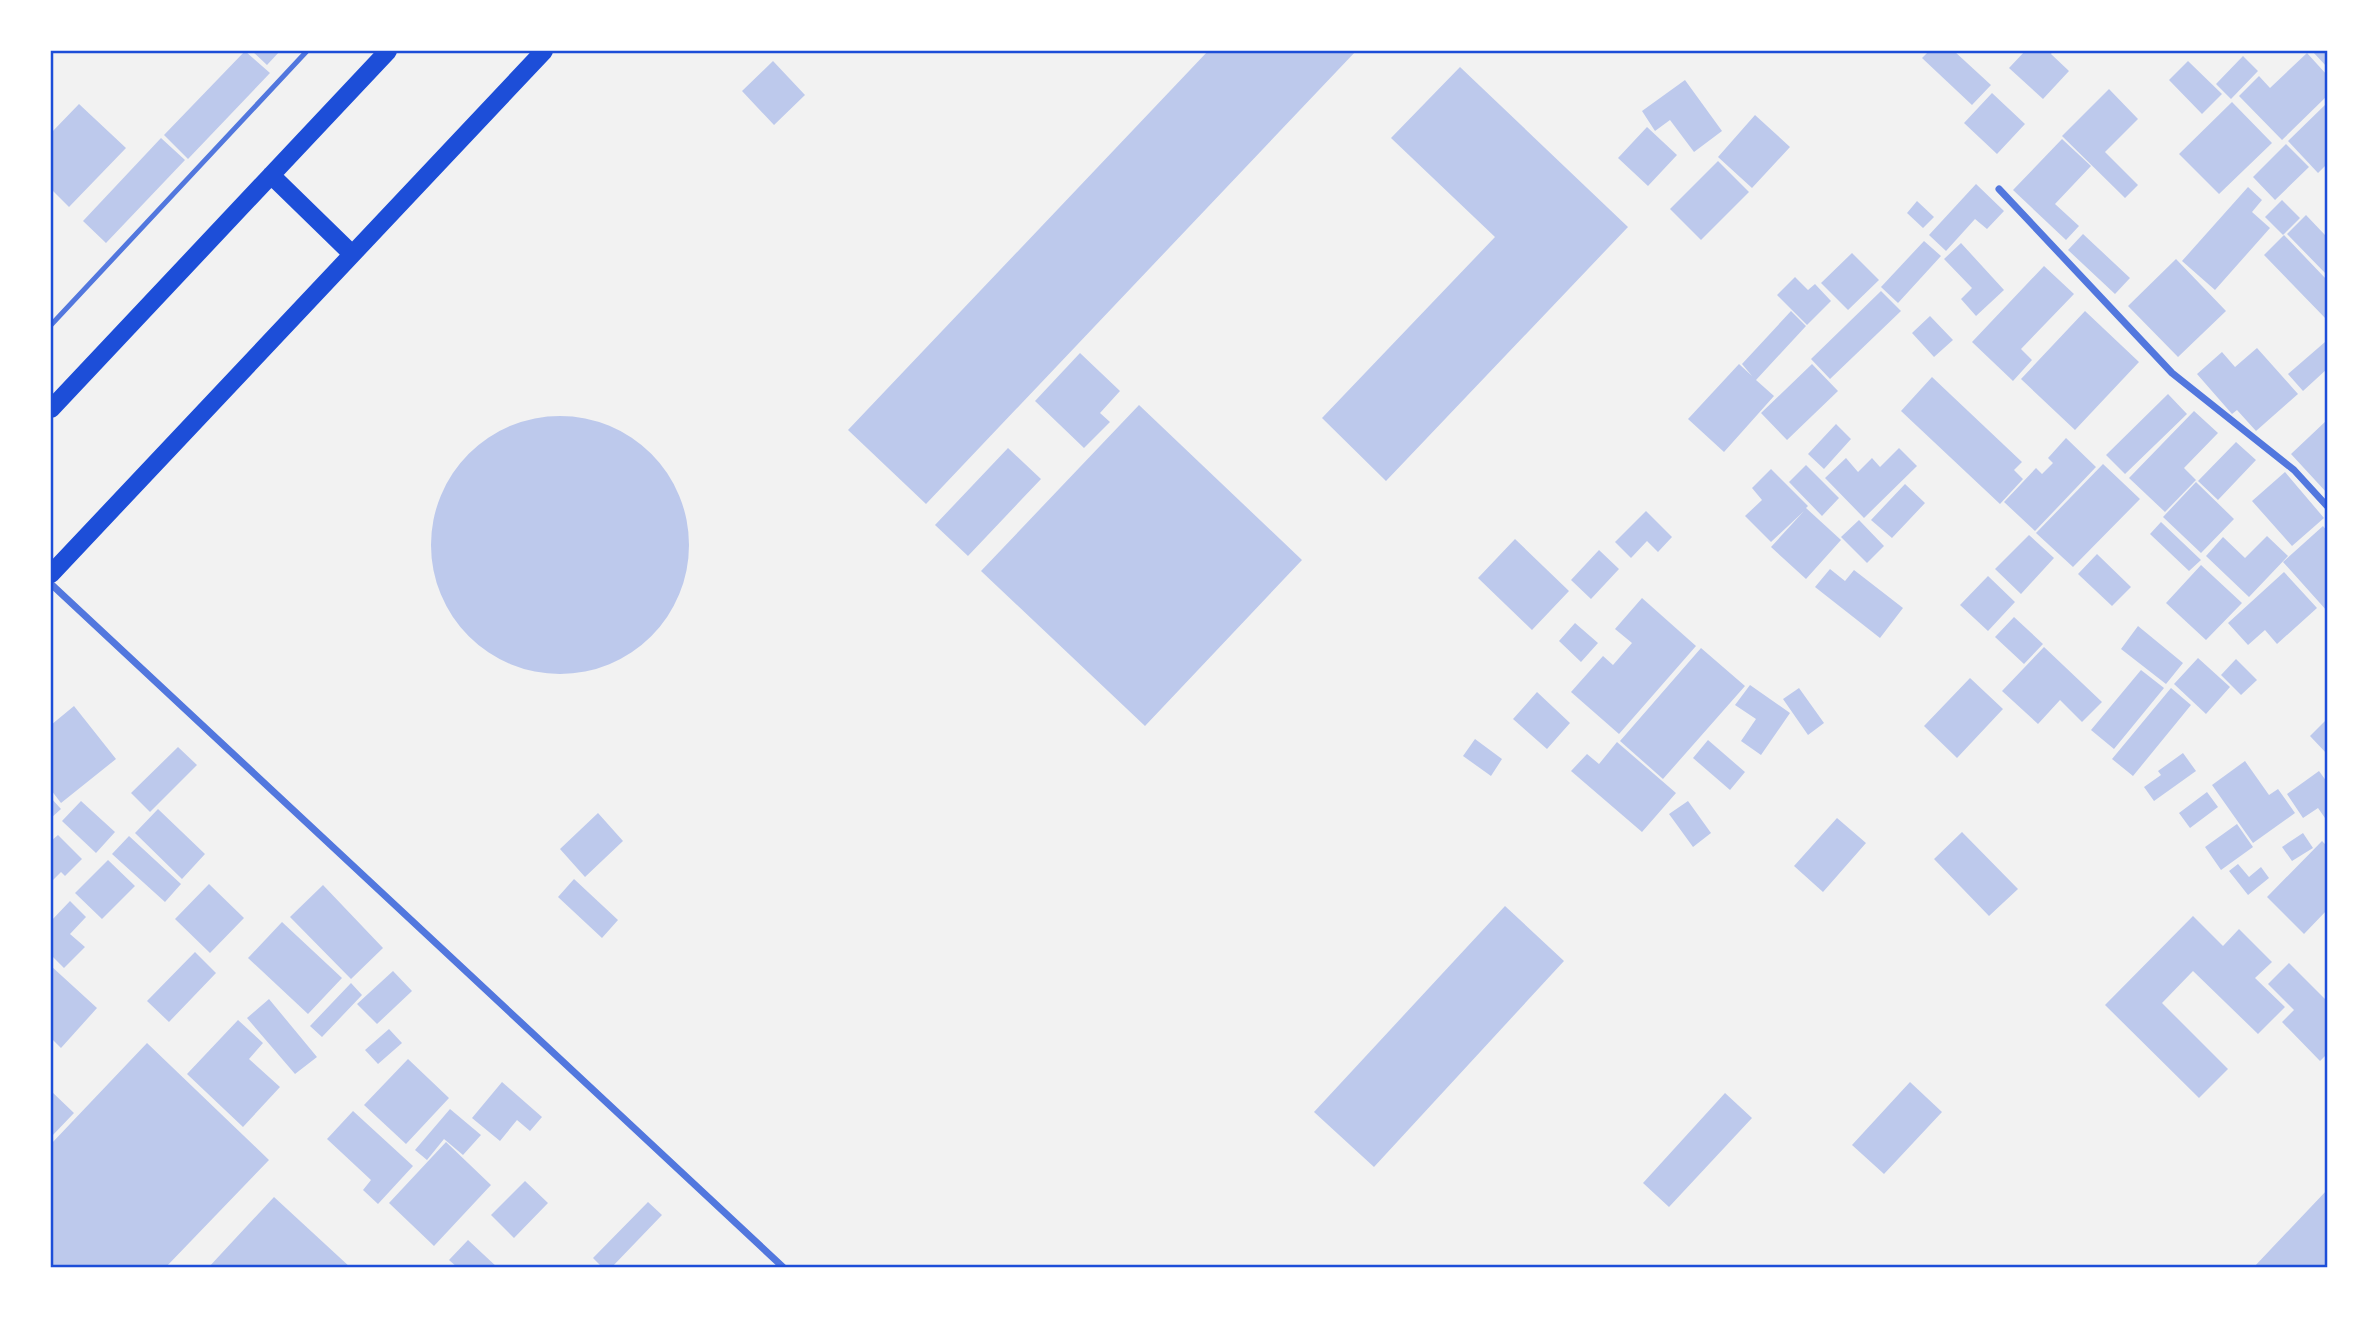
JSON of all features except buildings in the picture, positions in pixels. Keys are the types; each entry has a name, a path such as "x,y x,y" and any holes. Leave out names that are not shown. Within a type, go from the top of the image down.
{"main road":[{"path":"51,409 388,51"},
{"path":"51,574 544,51"},
{"path":"271,175 352,254"}],"street":[{"path":"1999,189 2172,373 2294,470 2327,506"},
{"path":"51,584 784,1268"}],"lane":[{"path":"51,325 307,51"}]}
